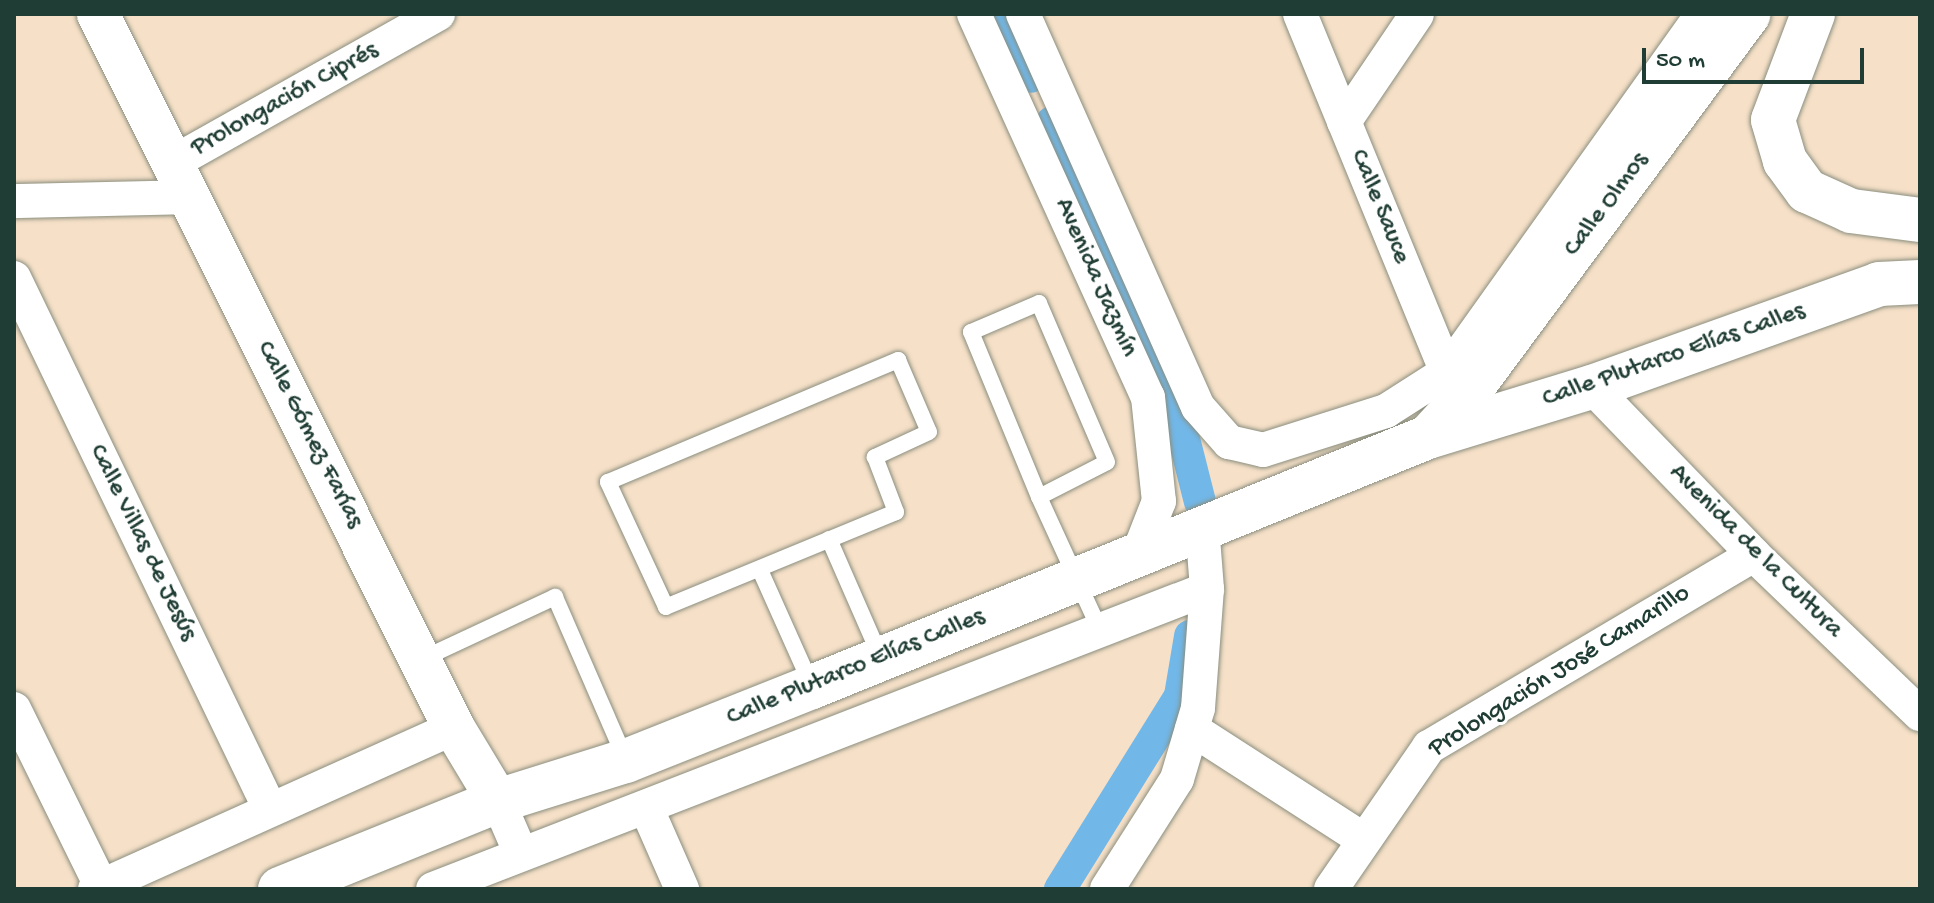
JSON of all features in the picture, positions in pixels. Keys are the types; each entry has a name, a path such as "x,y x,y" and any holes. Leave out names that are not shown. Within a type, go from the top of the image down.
{"main road":[{"name":"Calle Olmos","path":"1466,396 1749,14"},
{"path":"1813,14 1773,120 1785,161 1807,191 1851,211 1920,220"},
{"name":"Calle Plutarco Elías Calles","path":"280,889 498,801 626,761 1428,437 1466,396 1592,387 1899,283 1920,266"}],"street":[{"name":"Calle Gómez Farías","path":"98,14 454,728 498,801 521,854"},
{"name":"Prolongación Ciprés","path":"181,180 438,14"},
{"name":"Avenida Jazmín","path":"974,14 1148,397 1159,501 1139,552"},
{"name":"Avenida Jazmín","path":"1023,14 1198,407 1229,442 1263,450 1386,411 1466,396"},
{"name":"Calle Sauce","path":"1300,14 1344,122 1466,396"},
{"path":"1344,122 1417,14"},
{"name":"Calle Olmos","path":"1466,396 1702,14"},
{"path":"1018,109 1057,92"},
{"path":"14,201 181,180"},
{"name":"Calle Villas de Jesús","path":"14,278 270,809"},
{"name":"Avenida de la Cultura","path":"1592,387 1754,555 1920,714"},
{"path":"1107,889 1177,779 1192,729 1207,589 1202,526"},
{"name":"Prolongación José Camarillo","path":"1331,889 1429,747 1754,555"},
{"path":"446,887 521,854 1099,628 1207,589"},
{"path":"14,709 98,888 454,728"},
{"path":"1192,729 1363,839"},
{"path":"646,807 682,889"}],"lane":[{"path":"1039,497 1107,462 1039,303 971,332 1039,497 1099,628"},
{"path":"898,360 929,432 875,457 896,512 829,539 666,607 608,482 898,360"},
{"path":"829,539 881,658"},
{"path":"760,570 812,687"},
{"path":"422,659 555,597 626,761"}],"waterway":[{"path":"1002,14 1031,77"},
{"path":"1052,122 1180,423 1200,502"},
{"path":"1060,889 1180,696 1190,636"}]}
